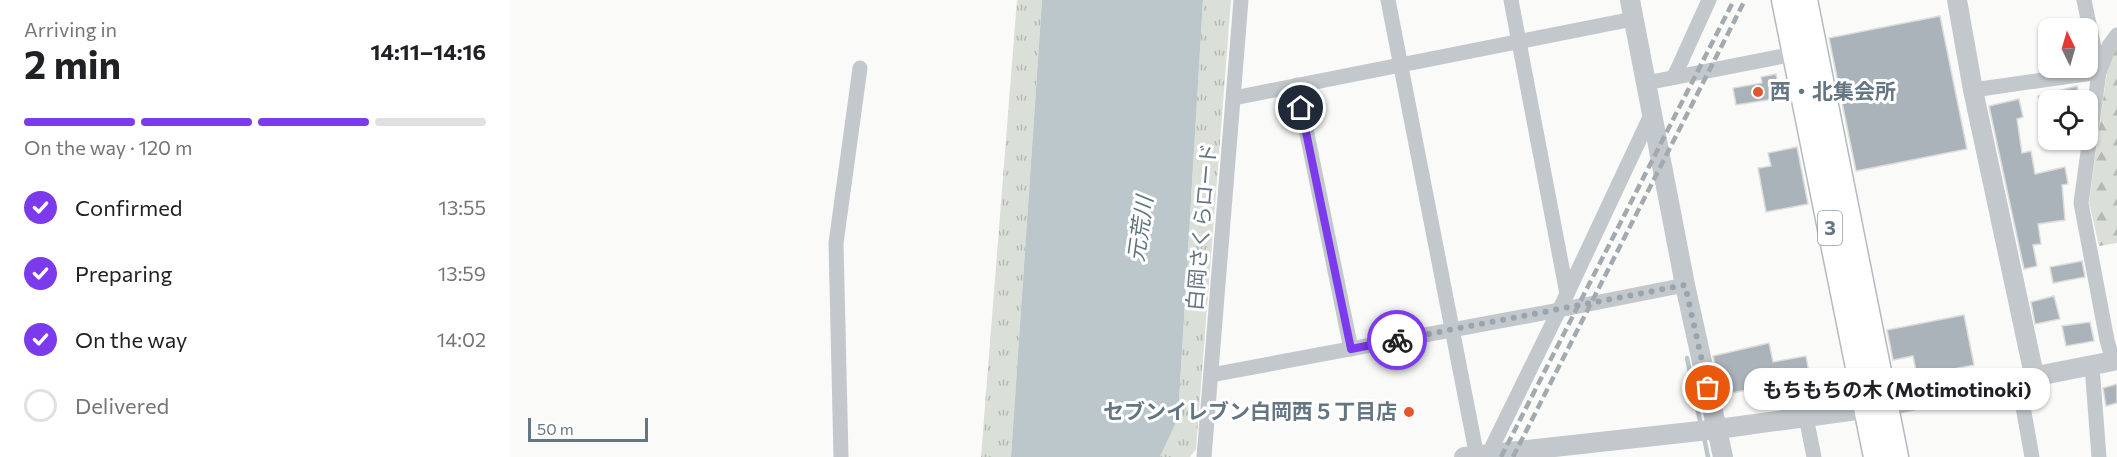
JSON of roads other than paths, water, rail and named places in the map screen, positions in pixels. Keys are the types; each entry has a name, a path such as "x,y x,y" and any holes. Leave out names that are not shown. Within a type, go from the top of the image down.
{"main road":[{"name":"3","path":"1784,0 1794,54 1876,407 1896,457"},
{"name":"3","path":"1805,0 1876,407 1876,457"}],"street":[{"name":"白岡さくらロード","path":"1204,457 1241,0"},
{"path":"1388,0 1477,456"},
{"path":"1511,0 1568,294"},
{"path":"1674,77 1709,0"},
{"path":"1957,0 2026,377 2032,457"},
{"path":"2084,0 2099,72"},
{"path":"1234,99 1520,42 1632,10 1685,285 1724,457"},
{"path":"1477,456 1718,429 1876,407 2115,361 2107,339 2081,203 2099,72 2109,46 2117,35"},
{"path":"1646,83 1794,54"},
{"path":"841,457 836,243 860,68"},
{"path":"1973,90 2099,72"},
{"path":"1297,85 1351,349"},
{"path":"1477,456 1492,447 1568,294 1651,115"},
{"path":"1211,375 1685,285"},
{"path":"2092,366 2099,457"},
{"path":"1806,417 1814,457"}],"water":[{"name":"元荒川","path":"1042,0 1203,0 1178,418 1160,457 1011,457"}],"waterway":[{"path":"1687,358 1701,426"},
{"path":"1704,437 1708,457"}],"railway":[{"path":"1501,457 1734,0"},
{"path":"1513,457 1745,0"}],"place":[{"name":"西・北集会所","path":"1758,92"},
{"name":"もちもちの木 (Motimotinoki)","path":"1708,388"},
{"name":"セブンイレブン白岡西５丁目店","path":"1409,412"}]}
